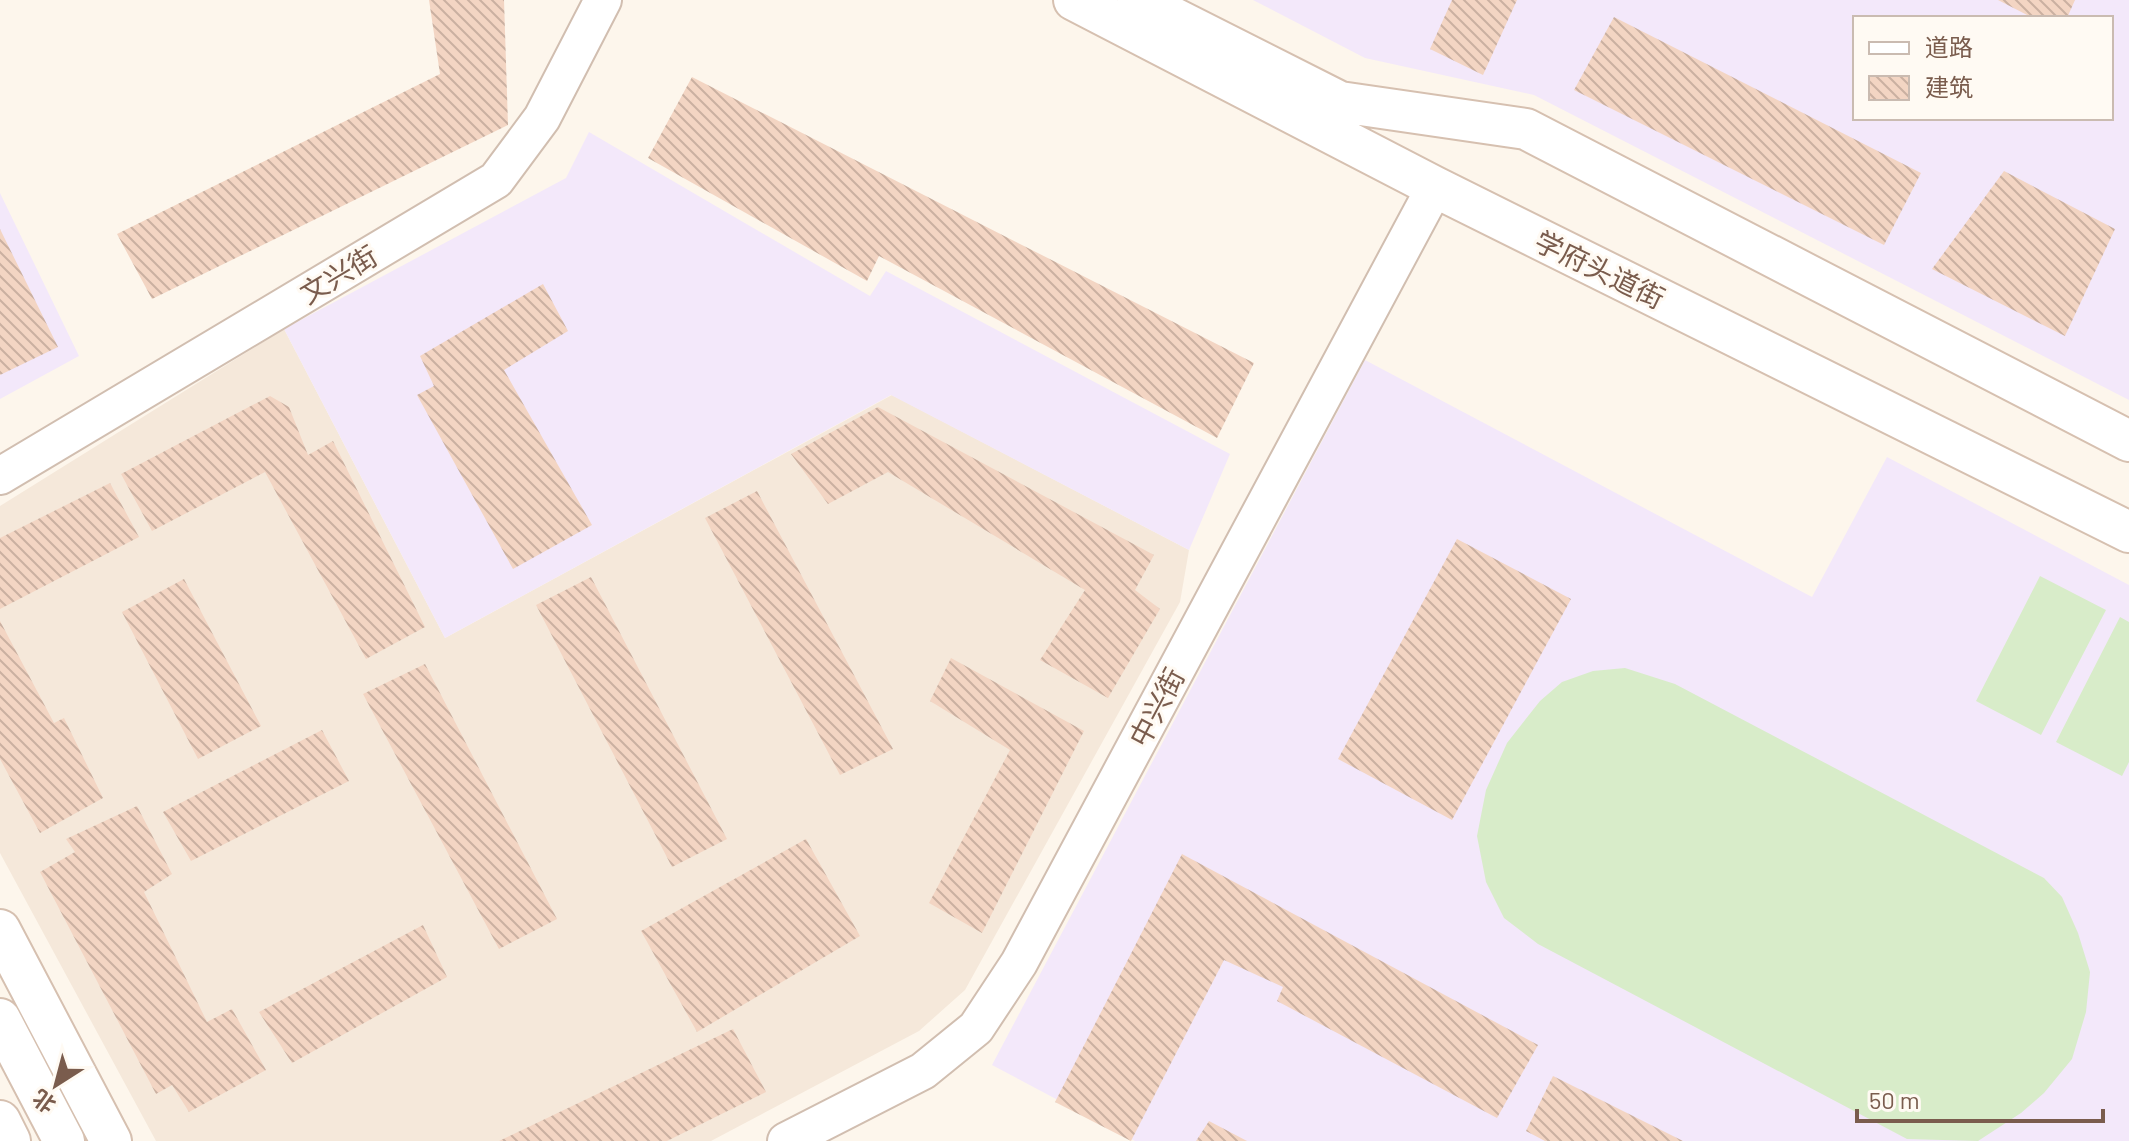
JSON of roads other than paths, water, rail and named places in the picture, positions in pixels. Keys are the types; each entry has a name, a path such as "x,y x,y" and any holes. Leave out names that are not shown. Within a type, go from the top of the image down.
{"main road":[{"name":"学府头道街","path":"1074,0 1435,187 2129,532"},
{"path":"1138,0 1340,102 1526,129 2129,441"},
{"path":"0,930 111,1141"},
{"path":"0,1019 64,1141"},
{"path":"0,1121 10,1141"}],"street":[{"name":"文兴街","path":"0,476 496,180 542,118 603,0"},
{"name":"中兴街","path":"786,1141 923,1071 976,1028 1019,963 1435,187"}]}
